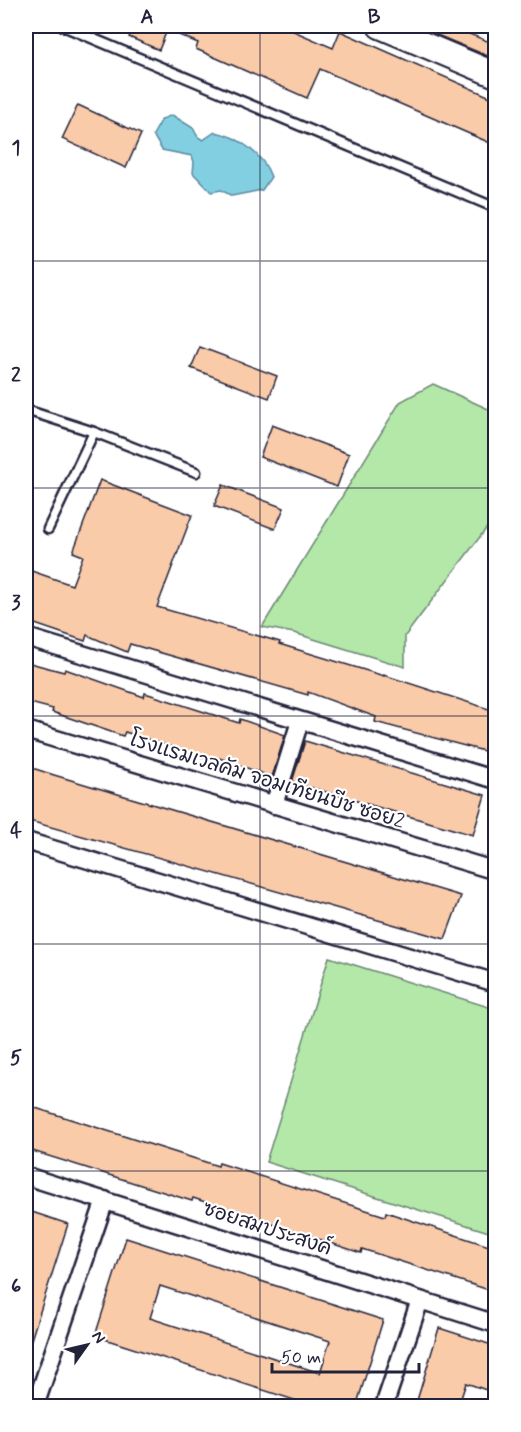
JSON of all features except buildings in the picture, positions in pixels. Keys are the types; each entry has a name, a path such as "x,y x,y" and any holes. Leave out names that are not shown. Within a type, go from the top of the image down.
{"street":[{"path":"380,26 495,75"},
{"path":"26,637 495,780"},
{"path":"274,805 300,721"},
{"name":"โรงแรมเวลคัม จอมเทียนบีช ซอย2","path":"26,730 495,871"},
{"path":"26,841 495,983"},
{"name":"ซอยสมประสงค์","path":"26,1176 495,1324"},
{"path":"35,1407 105,1200"},
{"path":"384,1407 420,1300"}],"lane":[{"path":"63,26 495,208"},
{"path":"26,410 94,432 196,472"},
{"path":"48,529 94,432"}],"green space":[{"path":"433,384 495,412 495,517 405,636 405,667 294,633 262,627 400,402"},
{"path":"329,957 495,1009 495,1234 266,1162"}],"water":[{"path":"172,115 193,128 198,137 203,140 215,132 241,142 249,148 263,161 271,177 262,190 232,196 221,190 211,192 193,173 192,156 162,150 153,135 162,119"}]}
